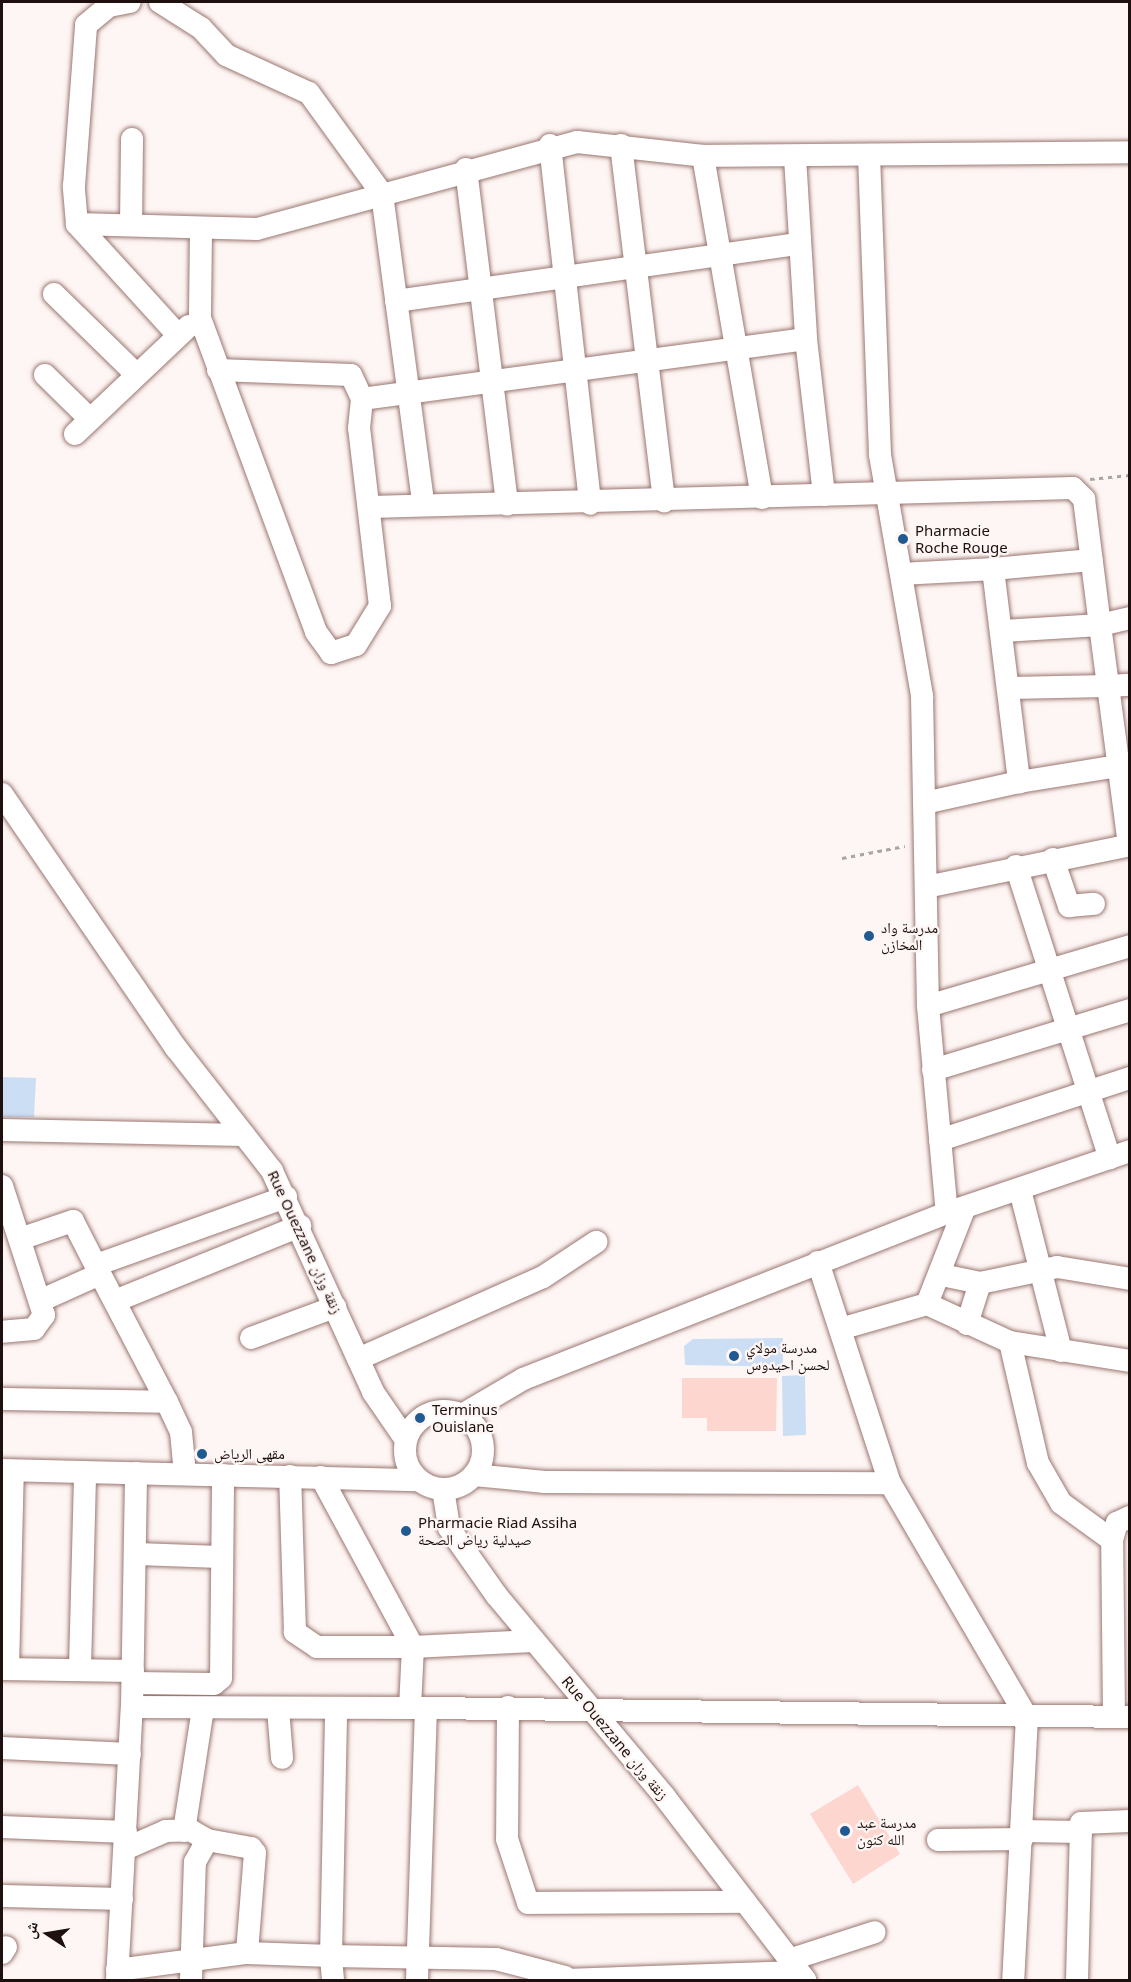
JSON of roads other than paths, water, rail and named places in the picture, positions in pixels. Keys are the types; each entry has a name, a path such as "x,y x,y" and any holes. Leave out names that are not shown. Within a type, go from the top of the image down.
{"street":[{"path":"130,2 109,6 86,25 74,186 77,224 177,334"},
{"path":"160,2 201,28 225,55 309,93 382,194 423,503"},
{"path":"131,225 132,139"},
{"path":"77,224 131,225 201,231 258,229 550,145 621,145 703,156 795,157 1130,152"},
{"path":"550,145 590,504"},
{"path":"621,145 664,501"},
{"path":"869,155 884,492 903,573 922,696 928,1006 940,1140 956,1210 942,1275 927,1304"},
{"path":"703,156 734,350 762,498"},
{"path":"795,157 798,244 806,339 824,495"},
{"path":"466,169 507,505"},
{"path":"201,231 200,318 218,370 316,632 331,653 356,645 380,606 359,428 362,399 351,375 218,370"},
{"path":"396,301 798,244"},
{"path":"54,294 136,374"},
{"path":"45,375 82,426 177,334 200,318"},
{"path":"362,399 409,396 806,339"},
{"path":"370,507 423,503 590,504 884,492 1073,488 1084,499 1100,624 1119,685 1129,845 1016,866 926,887"},
{"path":"903,573 993,569 1092,560"},
{"path":"993,569 1004,631 1020,782"},
{"path":"1004,631 1100,624 1130,618"},
{"path":"1009,688 1119,685"},
{"path":"924,803 1020,782 1125,765"},
{"name":"Rue Ouezzane زنقة وزان","path":"2,794 142,1000 244,1135 286,1197 384,1413 406,1440"},
{"path":"1053,859 1069,906 1094,904"},
{"path":"462,1415 523,1378 956,1210 1120,1155 1086,1092 1016,866"},
{"path":"928,1006 1130,946"},
{"path":"933,1070 1130,1010"},
{"path":"940,1140 1130,1078"},
{"path":"2,1130 244,1135"},
{"path":"2,1186 6,1214 20,1239 42,1300 44,1315 34,1329 2,1332"},
{"path":"1020,1190 1041,1267 1060,1351"},
{"path":"42,1300 98,1269 286,1197"},
{"path":"20,1239 73,1221 181,1432 185,1474"},
{"path":"115,1301 300,1226"},
{"path":"358,1359 543,1277 596,1242"},
{"path":"818,1262 890,1483 1027,1717 1013,1980"},
{"path":"942,1275 980,1282 1041,1267 1130,1279"},
{"path":"967,1324 980,1282"},
{"path":"840,1329 927,1304 1010,1342 1130,1361"},
{"path":"251,1338 335,1307"},
{"path":"1010,1342 1038,1463 1061,1503 1112,1540"},
{"path":"2,1399 166,1402"},
{"path":"418,1480 408,1466 406,1440 414,1424 428,1415 445,1410 462,1415 483,1442 474,1475"},
{"path":"223,1475 221,1678 214,1684 133,1677 80,1668 5,1669 7,1470 290,1476 418,1480 443,1489 474,1475 545,1482 890,1483"},
{"path":"80,1668 85,1472"},
{"path":"136,1473 132,1707 117,1975 191,1972 247,1953 331,1956 416,1969 496,1959 565,1979 797,1971 875,1932"},
{"path":"290,1476 293,1623 299,1638 317,1647 412,1647 533,1641"},
{"path":"321,1477 412,1647 418,1708 416,1969"},
{"name":"Rue Ouezzane زنقة وزان","path":"443,1489 449,1528 533,1641 745,1902 797,1971"},
{"path":"132,1707 336,1710 508,1707 1122,1717 1112,1540 1117,1523 1130,1517"},
{"path":"135,1554 222,1557"},
{"path":"508,1707 507,1839 528,1903 745,1902"},
{"path":"184,1831 203,1708"},
{"path":"278,1709 282,1758"},
{"path":"333,1980 331,1956 336,1710"},
{"path":"2,1748 130,1754"},
{"path":"1077,1980 1081,1832 1084,1819 1130,1821"},
{"path":"2,1827 125,1840 166,1831 184,1831 255,1853 247,1953"},
{"path":"938,1840 1081,1832"},
{"path":"191,1972 195,1862 207,1840"},
{"path":"4,1896 122,1899"}],"place":[{"name":"Pharmacie Roche Rouge","path":"903,539"},
{"name":"مدرسة واد المخازن","path":"869,936"},
{"name":"مدرسة مولاي لحسن احيدوس","path":"734,1356"},
{"name":"Terminus Ouislane","path":"420,1418"},
{"name":"مقهى الرياض","path":"202,1454"},
{"name":"Pharmacie Riad Assiha صيدلية رياض الصحة","path":"406,1531"},
{"name":"مدرسة عبد الله كنون","path":"845,1831"}]}
